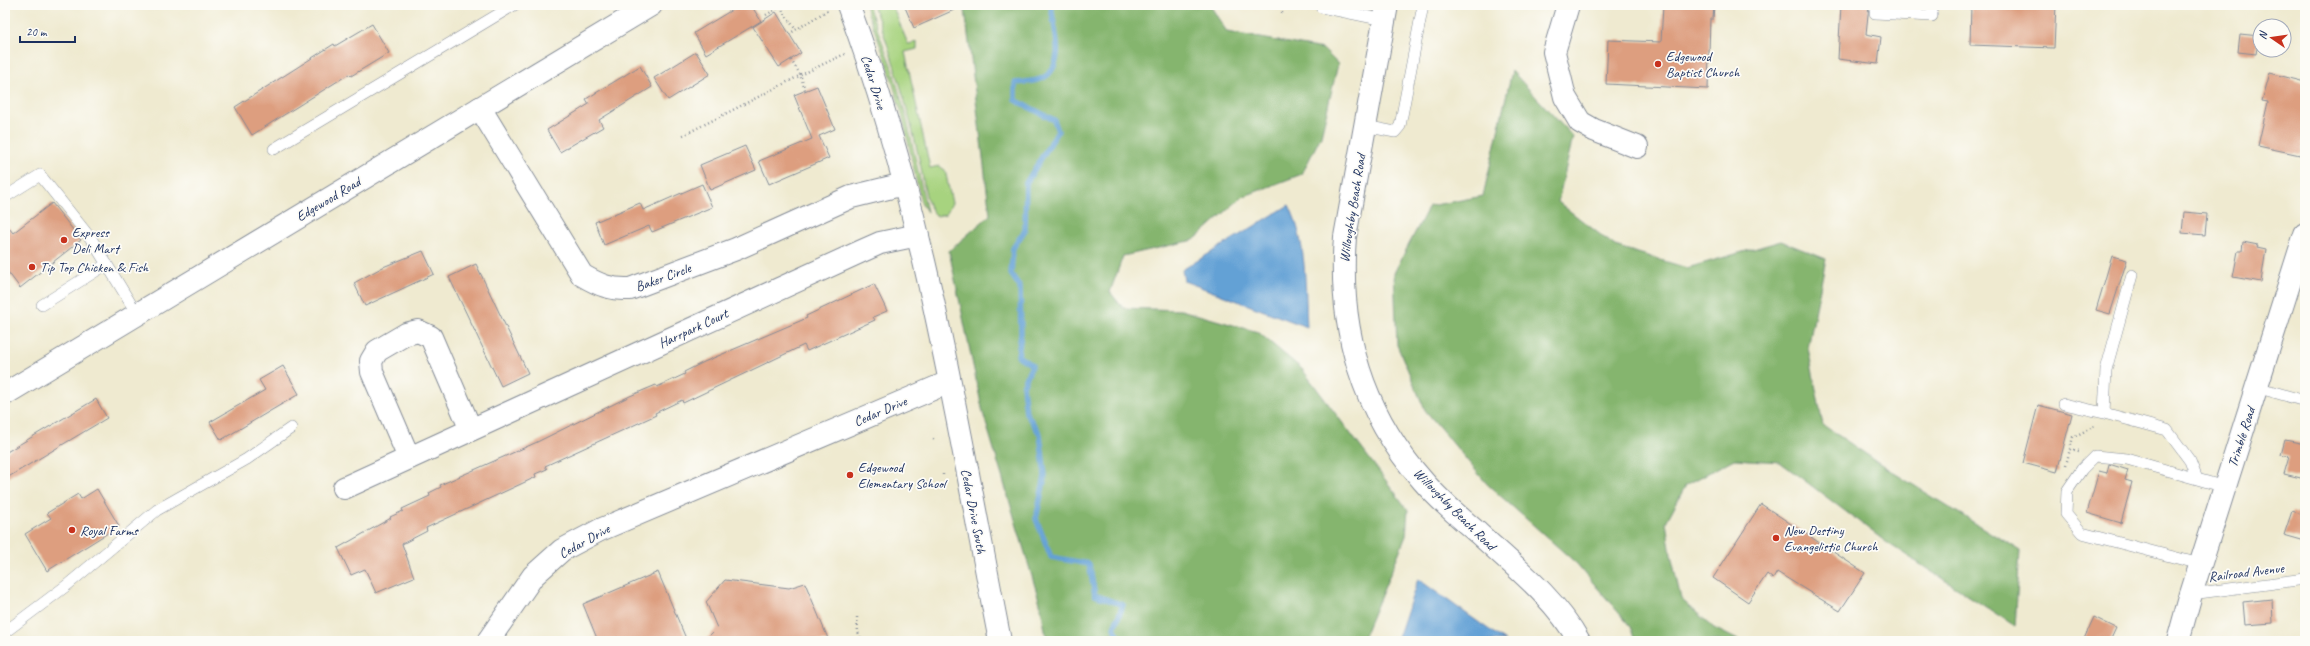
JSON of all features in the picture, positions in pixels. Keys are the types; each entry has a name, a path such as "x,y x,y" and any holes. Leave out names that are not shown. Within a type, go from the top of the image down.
{"street":[{"name":"Edgewood Road","path":"5,394 651,5"},
{"path":"1568,5 1554,52 1566,97 1580,122 1594,130 1637,147"},
{"name":"Cedar Drive","path":"488,641 533,576 562,550 600,530 949,382 918,235 904,184 862,44 838,8"},
{"name":"Willoughby Beach Road","path":"1386,12 1345,237 1343,266 1347,322 1359,372 1396,446 1423,482 1533,583 1572,629 1579,641"},
{"name":"Baker Circle","path":"480,108 582,275 599,285 615,289 630,289 736,249 851,197 904,184"},
{"name":"Trimble Road","path":"2178,641 2200,564 2305,234"},
{"name":"Harrpark Court","path":"344,488 868,248 880,243 918,235"},
{"path":"409,458 372,372 371,361 377,351 406,334 418,331 431,337 471,430"},
{"name":"Cedar Drive South","path":"949,382 1000,641"}],"lane":[{"path":"274,149 514,5"},
{"path":"1322,5 1321,7 1386,12"},
{"path":"1365,126 1395,132 1400,126 1423,5"},
{"path":"1875,13 1932,16 1932,5"},
{"path":"5,197 40,175 92,240 137,314"},
{"path":"42,305 107,264"},
{"path":"2104,413 2106,370 2132,275"},
{"path":"2256,388 2305,401"},
{"path":"2064,404 2167,430 2190,461 2196,479"},
{"path":"5,632 66,586 157,510 247,459 291,428"},
{"path":"2200,564 2082,533 2066,514 2067,491 2082,469 2095,456 2127,460 2225,486"},
{"name":"Railroad Avenue","path":"2191,594 2305,579"}],"path":[{"path":"1282,13 1283,5"},
{"path":"766,15 782,6 796,30"},
{"path":"789,34 838,8"},
{"path":"683,135 732,112 800,74 845,54"},
{"path":"791,60 800,74 805,90"},
{"path":"2064,471 2073,438 2102,422 2104,413"},
{"path":"857,617 858,632 862,641"}],"green space":[{"path":"865,5 868,5 891,65 906,116 927,212 921,202 903,118 887,63"},
{"path":"873,5 892,5 908,44 917,42 917,49 905,52 930,168 939,166 945,170 952,203 946,214 937,216 927,201 921,168 906,106 888,45"},
{"path":"978,5 1210,5 1227,32 1323,49 1338,64 1321,136 1302,174 1242,197 1194,240 1123,256 1110,292 1123,308 1181,310 1258,332 1302,369 1408,510 1406,536 1362,641 1047,641 1040,603 983,413 949,251 990,215 965,10"},
{"path":"1512,71 1573,137 1558,202 1615,246 1687,268 1781,241 1826,259 1808,348 1823,425 1894,473 2020,551 2015,626 1886,542 1780,462 1734,459 1686,485 1666,522 1671,555 1681,599 1714,628 1740,641 1635,641 1630,626 1577,564 1487,484 1425,410 1397,345 1394,273 1429,206 1483,196"}],"water":[{"path":"1289,205 1295,219 1302,249 1307,327 1184,281 1182,270"},
{"path":"1418,579 1505,641 1397,641"}],"building":[{"path":"740,5 751,5 761,21 706,54 694,33"},
{"path":"904,5 965,5 914,28"},
{"name":"Edgewood Baptist Church","path":"1663,5 1714,5 1713,19 1710,19 1708,89 1606,84 1608,40 1661,42"},
{"path":"1841,5 1869,5 1866,34 1881,37 1878,64 1838,59"},
{"path":"1971,5 2056,5 2054,48 1970,45"},
{"path":"776,12 801,53 779,67 753,27"},
{"path":"372,24 389,53 351,76 349,74 252,135 235,107 334,44 335,46"},
{"path":"2240,34 2252,35 2252,54 2238,52"},
{"path":"696,52 710,74 668,100 654,78"},
{"path":"640,66 652,87 599,120 603,127 560,152 547,130 589,104 586,99"},
{"path":"2270,73 2305,82 2305,133 2300,155 2258,146 2268,102 2262,101"},
{"path":"817,86 835,129 819,136 829,158 769,184 759,161 812,139 794,95"},
{"path":"745,146 756,170 710,190 700,165"},
{"path":"702,184 712,207 652,232 649,226 604,245 595,222 640,203 643,210"},
{"path":"52,203 81,240 20,288 5,268 5,223 13,233"},
{"path":"2184,212 2207,214 2205,235 2182,233"},
{"path":"2243,242 2258,245 2257,247 2266,249 2261,282 2233,277 2238,251 2242,251"},
{"path":"423,251 434,274 365,306 354,283 383,267"},
{"path":"2112,256 2127,260 2110,314 2096,310"},
{"path":"476,264 528,373 501,386 449,277"},
{"path":"874,284 887,311 873,317 875,320 807,351 804,345 683,403 682,400 655,413 656,415 545,466 547,469 535,474 536,477 426,528 427,531 402,544 414,577 376,593 365,569 351,575 338,548 391,518 390,517 403,511 402,509 430,496 429,493 441,487 440,485 535,443 630,396 656,385 657,387 685,374 684,372 704,362 807,318 806,316"},
{"path":"283,366 299,394 221,440 210,422 265,390 259,380"},
{"path":"96,399 107,418 5,479 5,453"},
{"path":"2038,405 2072,414 2057,472 2023,463"},
{"path":"2285,440 2305,444 2305,479 2284,474 2289,457 2281,455"},
{"path":"2109,464 2128,470 2125,480 2132,482 2121,523 2087,513 2099,471 2107,473"},
{"name":"Royal Farms","path":"97,489 119,526 47,571 25,534 51,518 47,513 78,494 81,499"},
{"name":"New Destiny Evangelistic Church","path":"1761,504 1865,573 1840,611 1777,572 1773,579 1767,574 1748,602 1713,578"},
{"path":"2292,511 2305,515 2305,541 2284,535"},
{"path":"658,572 687,641 598,641 583,604"},
{"path":"725,580 789,588 805,583 829,641 704,641 717,628 706,602"},
{"path":"2272,599 2273,623 2245,625 2243,602"},
{"path":"2094,617 2116,628 2110,641 2083,641"}],"waterway":[{"path":"1051,5 1057,44 1055,64 1051,72 1043,78 1015,83 1015,100 1054,120 1058,131 1026,183 1025,230 1013,248 1011,274 1020,287 1021,333 1018,356 1032,365 1023,386 1026,413 1040,434 1045,476 1036,519 1051,557 1089,564 1095,595 1123,605 1114,628 1122,641"}],"place":[{"name":"Edgewood Baptist Church","path":"1658,64"},
{"name":"Express Deli Mart","path":"64,240"},
{"name":"Tip Top Chicken & Fish","path":"32,267"},
{"name":"Edgewood Elementary School","path":"850,475"},
{"name":"Royal Farms","path":"72,530"},
{"name":"New Destiny Evangelistic Church","path":"1776,538"}]}
